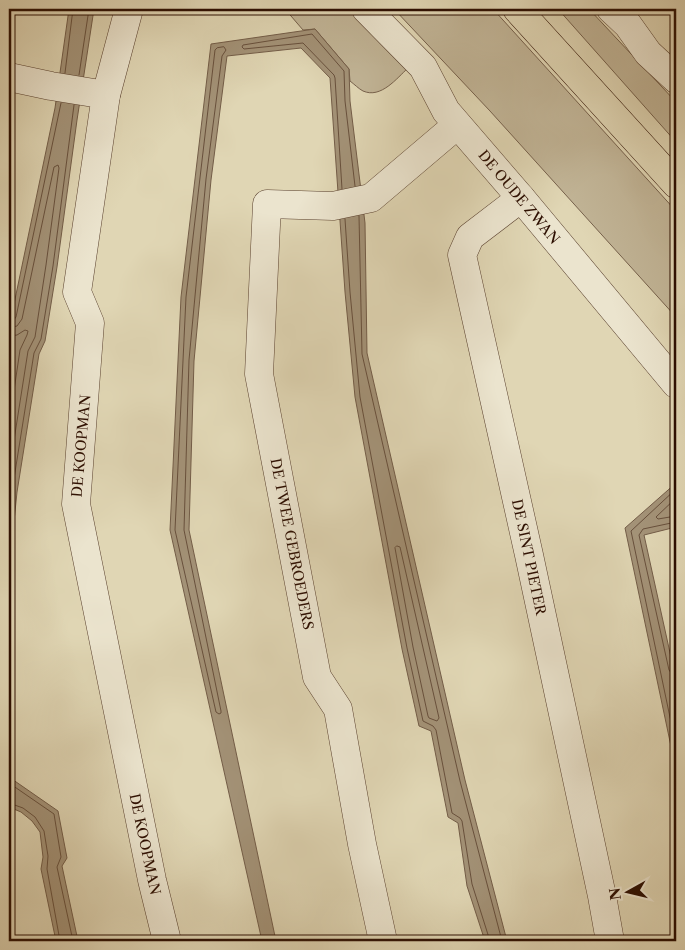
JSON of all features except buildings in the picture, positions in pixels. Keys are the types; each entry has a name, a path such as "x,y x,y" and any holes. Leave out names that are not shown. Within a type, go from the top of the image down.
{"main road":[{"path":"517,9 676,184"}],"street":[{"name":"DE KOOPMAN","path":"129,9 97,93 77,292 90,323 76,504 152,880 167,941"},
{"name":"DE OUDE ZWAN","path":"366,9 423,67 446,111 457,125 521,198 676,384"},
{"path":"611,9 628,25 648,53 676,79"},
{"path":"9,76 51,86 97,93"},
{"name":"DE TWEE GEBROEDERS","path":"383,941 362,844 338,709 317,677 259,374 267,204 333,206 371,198 457,125"},
{"name":"DE SINT PIETER","path":"521,198 470,237 462,255 529,555 610,941"}],"shaded area":[{"path":"285,9 352,9 408,68 394,82 382,90 370,93 363,91 350,81 349,69 315,29 303,30"},
{"path":"394,9 493,9 676,211 676,317 490,111"},
{"path":"558,9 589,9 676,102 676,142"}],"water":[{"path":"69,9 94,9 57,267 45,341 39,354 17,492 9,570 9,328 55,108"},
{"path":"315,29 349,69 350,101 365,223 367,353 465,780 507,941 485,941 467,886 458,823 448,817 431,731 419,726 402,649 355,397 345,292 330,78 301,48 227,56 211,180 194,361 189,530 276,941 262,941 170,530 181,297 211,44"},
{"path":"676,483 676,527 644,535 676,680 676,770 625,528"},
{"path":"9,777 58,811 67,858 62,866 78,941 56,941 41,869 43,857 40,832 32,821 21,812 9,807"}]}
